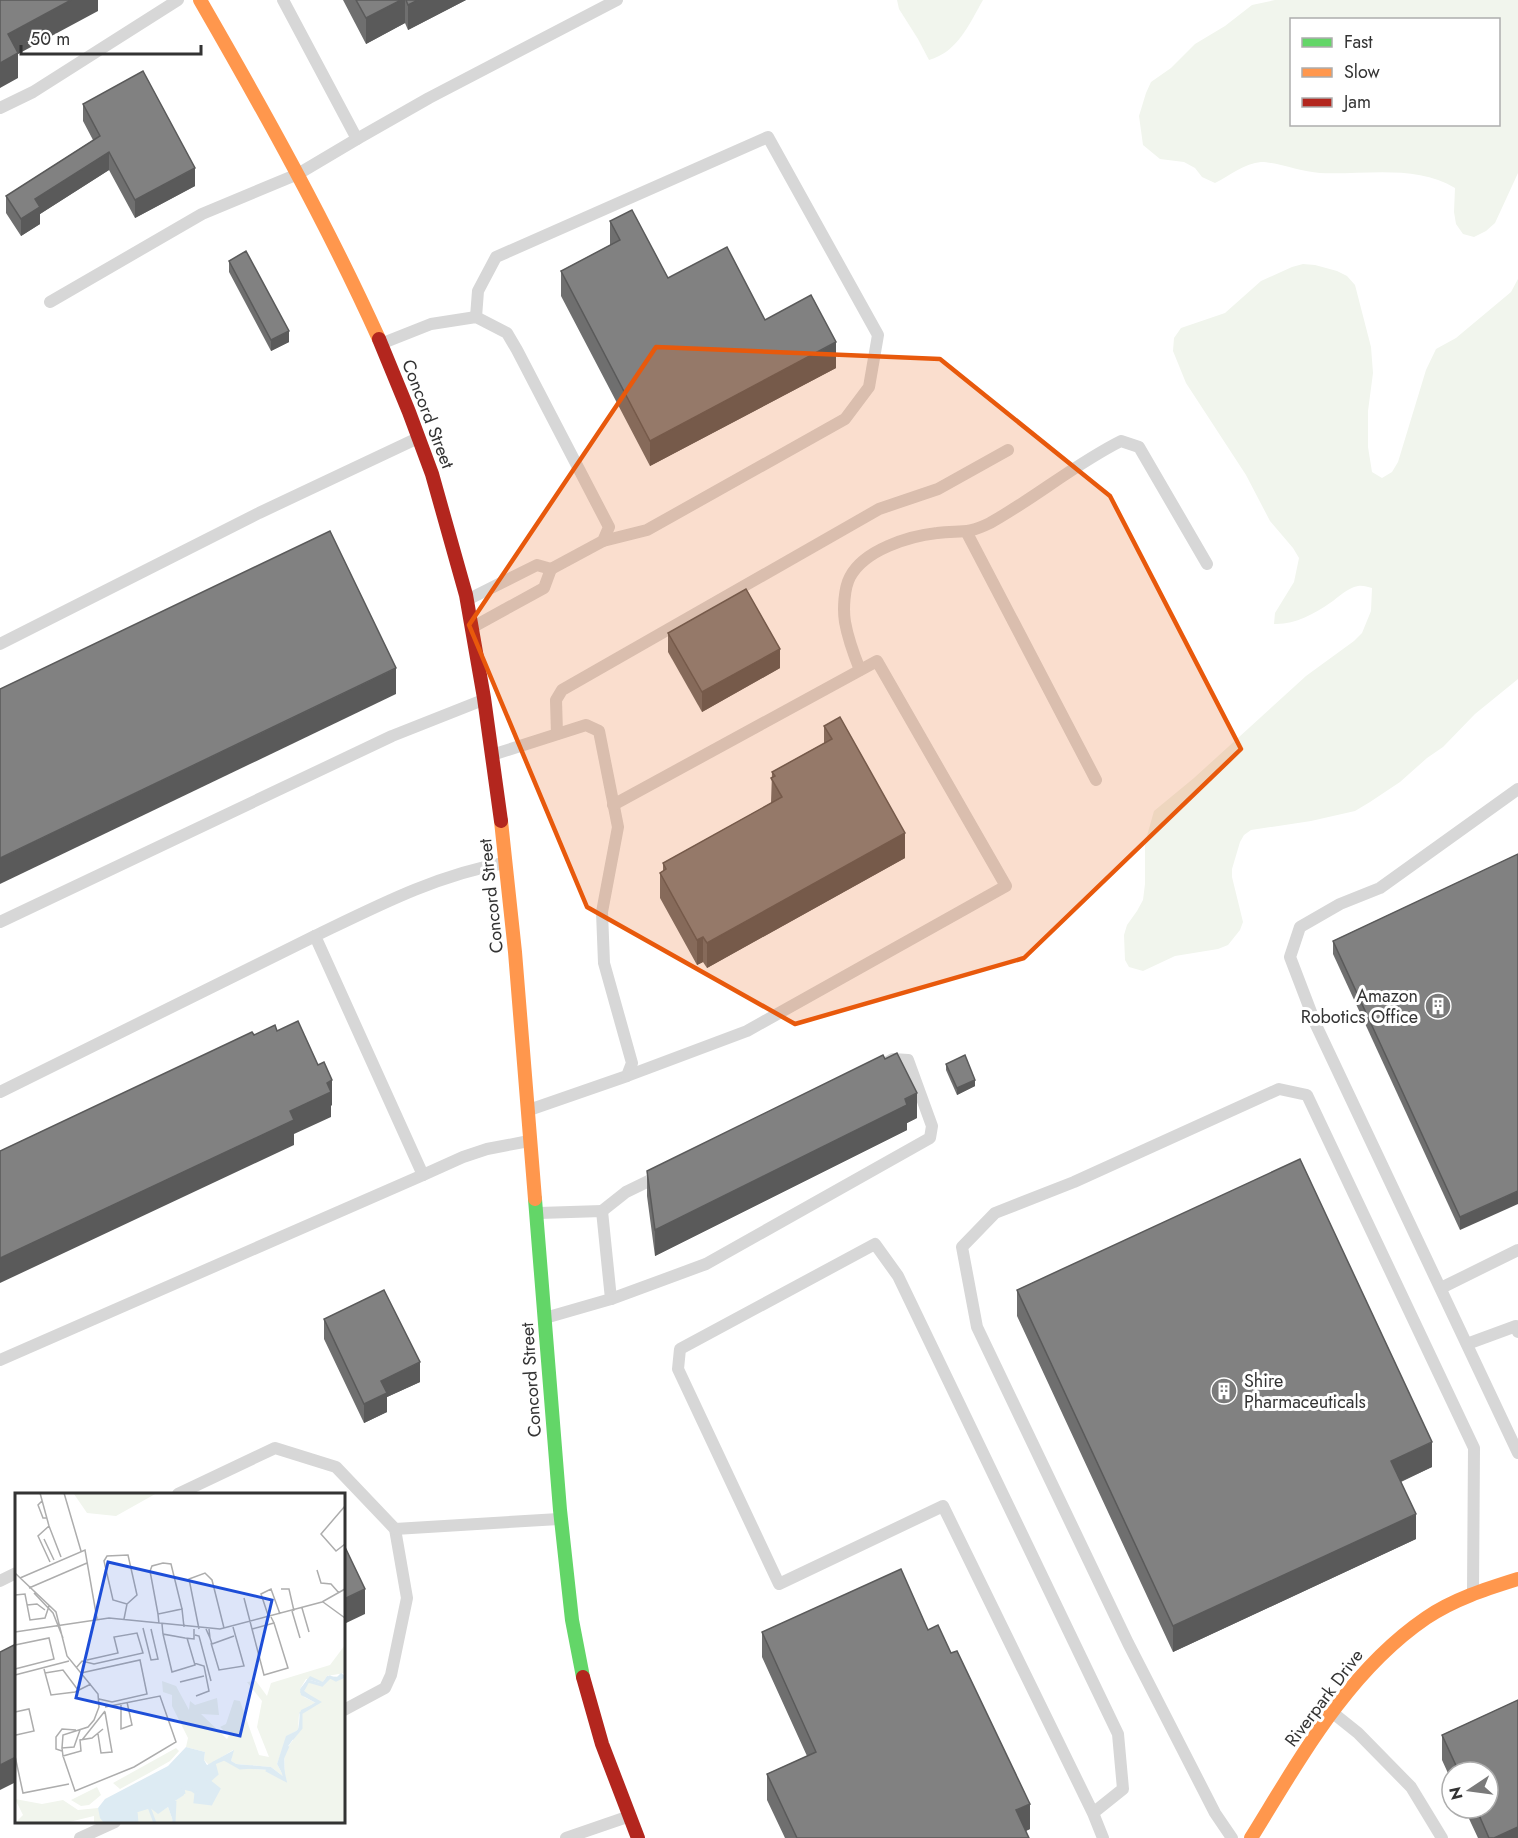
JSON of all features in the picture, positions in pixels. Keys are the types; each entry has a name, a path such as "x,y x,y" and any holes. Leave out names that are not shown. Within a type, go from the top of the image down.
{"street":[{"name":"Concord Street","path":"200,0 298,174 381,343 433,477 466,600 484,699 506,863 568,1597 586,1690 611,1771 638,1838"},
{"name":"Riverpark Drive","path":"1251,1838 1332,1712 1357,1678 1380,1653 1442,1606 1473,1592 1518,1579"}],"lane":[{"path":"0,108 33,92 178,0"},
{"path":"283,0 357,139"},
{"path":"50,302 202,214 298,174 429,98 617,0"},
{"path":"472,628 544,588 551,569 603,541 647,530 845,419 869,387 878,335 768,137 496,256 478,291 476,317"},
{"path":"381,343 431,324 476,317 507,333 518,350 609,527 603,541"},
{"path":"0,644 259,513 418,438"},
{"path":"860,670 845,620 850,577 864,561 884,546 903,540 937,533 967,533 990,523 1099,452 1122,441 1139,447 1207,564"},
{"path":"557,734 556,700 562,690 879,509 938,489 1008,450"},
{"path":"967,533 1096,780"},
{"path":"466,600 537,565 551,569"},
{"path":"528,1110 747,1031 1006,886 877,661 614,804"},
{"path":"0,922 392,736 484,699"},
{"path":"492,755 586,725 599,731 618,826 602,912 604,963 632,1063 627,1076"},
{"path":"1518,789 1380,888 1340,904 1300,927 1290,957 1316,1025 1518,1453"},
{"path":"0,1092 400,895 472,869 506,863"},
{"path":"315,936 423,1174"},
{"path":"544,1318 611,1299 706,1264 930,1138 932,1126 908,1060 893,1059 873,1070"},
{"path":"1232,1838 1215,1813 1128,1643 977,1327 962,1247 995,1213 1074,1182 1279,1089 1307,1095 1390,1267 1473,1448 1473,1592"},
{"path":"0,1360 463,1157 488,1149 530,1141"},
{"path":"536,1213 602,1211 626,1192 668,1172"},
{"path":"602,1211 611,1299"},
{"path":"1093,1813 1124,1789 1118,1734 897,1276 875,1244 680,1349 678,1369 779,1584 943,1506 1093,1813 1103,1838"},
{"path":"1441,1288 1518,1251"},
{"path":"1467,1344 1516,1326 1518,1332"},
{"path":"180,1493 274,1448 336,1467 395,1528 407,1598 392,1675 385,1688 345,1709"},
{"path":"395,1528 561,1519"},
{"path":"0,1581 15,1574"},
{"path":"1332,1712 1358,1733 1411,1787 1437,1835"},
{"path":"566,1838 629,1816"},
{"path":"80,1838 111,1823"}],"highlighted area":[{"path":"656,347 940,359 1110,496 1241,749 1024,958 795,1024 587,907 469,625"}],"shaded area":[{"path":"897,0 983,0 955,44 948,51 929,60 899,9"},
{"path":"1275,0 1518,0 1518,173 1495,223 1474,237 1463,234 1456,224 1455,188 1424,176 1389,172 1320,173 1261,162 1243,167 1215,183 1202,177 1195,168 1184,162 1160,159 1143,145 1139,116 1151,82 1171,68 1195,44 1225,26 1252,5"},
{"path":"1303,264 1337,271 1347,276 1355,285 1371,347 1373,373 1368,411 1368,447 1372,472 1382,478 1392,472 1398,462 1426,370 1436,349 1456,338 1511,292 1518,279 1518,679 1475,714 1443,747 1400,782 1355,811 1311,821 1251,830 1244,835 1232,869 1243,922 1240,930 1228,945 1218,949 1175,956 1143,971 1129,967 1125,960 1124,935 1127,925 1143,900 1145,843 1154,811 1194,778 1306,676 1354,641 1362,633 1371,611 1372,588 1358,586 1303,618 1289,623 1274,624 1275,613 1294,582 1299,558 1270,521 1246,475 1186,383 1173,351 1174,338 1181,328 1225,313 1261,281"}],"building":[{"path":"0,0 71,0 8,34 18,53 0,63"},
{"path":"356,0 401,0 366,18"},
{"path":"406,0 418,0 408,5"},
{"path":"143,71 195,168 135,200 109,152 35,199 40,207 21,219 6,196 100,136 83,104"},
{"path":"632,210 668,278 727,247 765,320 811,295 836,342 650,441 561,271 620,240 610,221"},
{"path":"246,251 289,331 271,340 229,261"},
{"path":"330,531 396,668 0,858 0,689"},
{"path":"746,589 780,649 702,692 668,633"},
{"path":"840,717 905,833 707,943 703,937 697,940 660,873 666,869 663,863 782,797 771,778 775,776 772,772 832,739 824,726"},
{"name":"Amazon Robotics Office","path":"1518,854 1518,1191 1460,1217 1333,941"},
{"path":"298,1021 318,1065 324,1062 332,1080 327,1083 331,1092 290,1111 294,1120 0,1258 0,1151 252,1032 254,1035 275,1025 277,1031"},
{"path":"897,1053 917,1093 905,1099 907,1105 655,1230 647,1171 883,1055 885,1059"},
{"path":"965,1055 975,1080 957,1088 946,1064"},
{"name":"Shire Pharmaceuticals","path":"1300,1159 1432,1442 1391,1461 1416,1514 1173,1626 1017,1290"},
{"path":"384,1290 420,1362 381,1381 387,1393 364,1404 324,1319"},
{"path":"345,1547 365,1589 345,1599"},
{"path":"901,1569 928,1630 938,1625 951,1653 957,1651 1030,1804 1016,1810 1029,1838 797,1838 767,1774 816,1752 762,1632"},
{"path":"15,1644 15,1758 0,1765 0,1652"},
{"path":"1518,1700 1518,1827 1489,1838 1481,1820 1500,1820 1500,1760 1453,1760 1442,1735"}],"traffic: fast":[{"path":"535,1199 560,1510 572,1620 583,1677"}],"traffic: slow":[{"path":"200,0 294,167 379,339"},
{"path":"501,821 515,952 535,1199"},
{"path":"1251,1838 1327,1719 1372,1664 1398,1640 1437,1611 1470,1595 1518,1579"}],"traffic: jam":[{"path":"379,339 432,474 466,595 484,698 501,821"},
{"path":"583,1677 602,1744 638,1838"}],"place":[{"name":"Amazon Robotics Office","path":"1438,1006"},
{"name":"Shire Pharmaceuticals","path":"1224,1391"}]}
